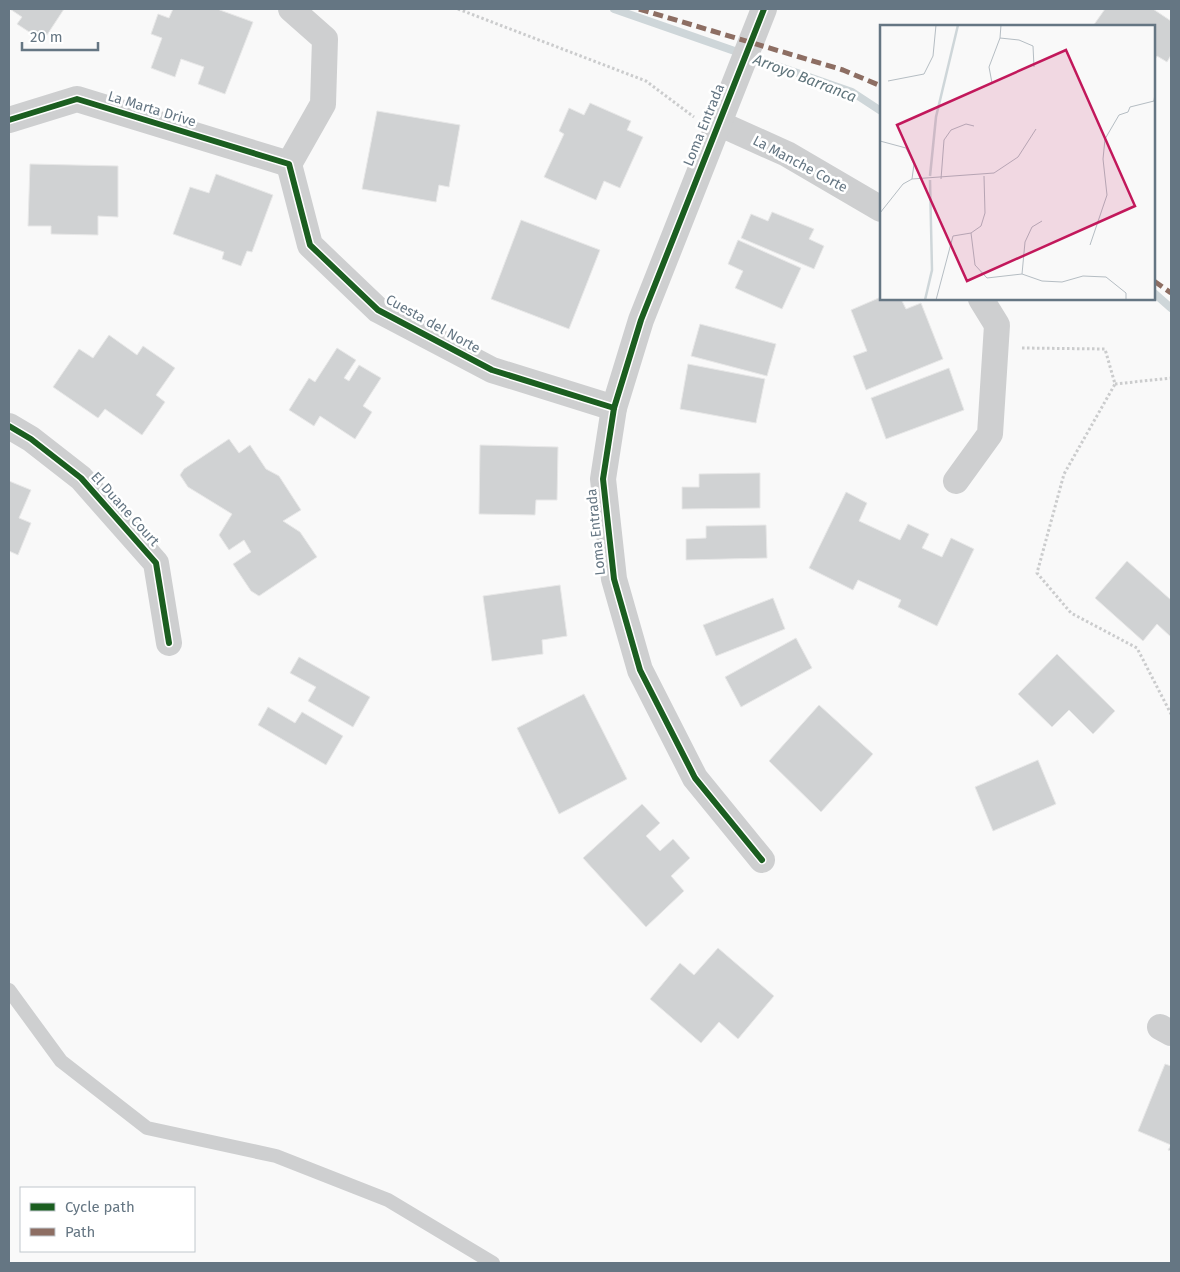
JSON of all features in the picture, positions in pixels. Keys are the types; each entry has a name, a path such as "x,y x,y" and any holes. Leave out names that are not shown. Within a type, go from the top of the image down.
{"street":[{"path":"289,164 323,104 325,39 291,9"},
{"name":"Loma Entrada","path":"762,860 695,778 640,670 614,579 603,479 614,408 641,320 763,12"},
{"name":"La Marta Drive","path":"9,120 77,99 289,164"},
{"name":"La Manche Corte","path":"716,127 787,154 880,208"},
{"name":"Cuesta del Norte","path":"289,164 310,244 378,310 492,370 614,408"},
{"path":"956,481 990,434 997,325 983,300"},
{"name":"El Duane Court","path":"9,426 31,440 81,478 156,563 169,643"}],"lane":[{"path":"9,990 60,1061 147,1128 276,1156 388,1200 493,1263"}],"path":[{"path":"458,9 646,81 716,127"},
{"path":"995,348 1105,349 1115,384 1064,474 1037,573 1071,613 1137,648 1171,714"},
{"path":"1115,384 1171,378"}],"building":[{"path":"10,9 64,9 43,41 17,24 22,17"},
{"path":"173,9 217,9 253,22 225,94 198,84 204,67 181,59 175,77 151,68 162,38 151,34 158,14 169,18"},
{"path":"1105,9 1153,9 1171,21 1171,55 1167,62 1157,56 1155,59 1155,25 1094,25"},
{"path":"590,103 631,121 627,130 643,137 620,188 604,181 596,200 544,177 564,134 559,131 569,108 584,115"},
{"path":"377,111 460,125 449,187 439,185 436,202 362,189"},
{"path":"30,164 118,166 118,217 98,216 98,235 51,234 51,226 28,226"},
{"path":"216,174 273,195 252,252 247,251 241,266 222,259 224,252 173,234 190,187 209,193"},
{"path":"772,212 814,229 809,239 824,246 814,269 741,238 751,214 768,221"},
{"path":"521,220 600,250 569,329 491,299"},
{"path":"738,240 801,268 782,309 735,288 743,271 728,264"},
{"path":"880,297 880,300 902,300 906,309 921,303 943,359 866,390 853,356 867,351 851,310"},
{"path":"700,324 776,344 767,376 691,356"},
{"path":"109,335 137,355 143,346 175,368 156,395 165,402 142,435 105,409 98,418 53,387 79,349 93,358"},
{"path":"337,348 356,360 344,378 349,381 359,365 381,378 363,406 372,412 355,439 320,416 314,426 289,410 309,378 315,382"},
{"path":"688,364 765,379 756,423 680,409"},
{"path":"949,368 964,410 886,439 871,398"},
{"path":"229,439 239,453 250,445 266,469 279,476 301,510 283,521 300,532 317,557 259,596 251,591 233,564 251,552 244,540 229,550 219,535 232,514 188,487 180,475 184,469"},
{"path":"480,445 558,447 557,500 536,500 535,515 479,514"},
{"path":"760,473 760,508 682,509 682,487 699,487 699,474"},
{"path":"9,481 31,490 19,518 31,523 18,555 9,551"},
{"path":"846,492 867,503 859,521 900,540 908,524 929,534 922,548 942,557 951,538 974,549 937,626 898,607 901,600 858,580 853,590 809,568"},
{"path":"766,525 767,558 686,560 686,539 706,538 706,526"},
{"path":"1127,561 1171,600 1171,637 1157,624 1143,641 1095,598"},
{"path":"560,585 567,636 542,640 543,654 492,661 483,596"},
{"path":"773,598 785,629 716,656 703,625"},
{"path":"796,638 812,668 741,707 725,677"},
{"path":"1057,654 1115,711 1093,734 1069,710 1052,727 1018,694"},
{"path":"299,657 370,697 353,727 308,701 316,687 290,673"},
{"path":"584,694 627,779 559,814 517,728"},
{"path":"819,705 873,754 821,812 769,761"},
{"path":"268,707 295,723 302,712 343,736 326,765 258,725"},
{"path":"1038,760 1056,804 993,831 975,787"},
{"path":"642,804 660,823 646,836 660,851 673,839 690,858 671,876 684,891 646,927 583,858"},
{"path":"718,948 774,996 738,1039 719,1022 701,1043 650,999 680,963 694,975"},
{"path":"1165,1064 1171,1066 1171,1145 1138,1131"}],"waterway":[{"name":"Arroyo Barranca","path":"614,9 852,92 880,110"},
{"name":"Arroyo Barranca","path":"1155,294 1171,308"}],"marked path":[{"path":"639,9 843,70 880,86"},
{"path":"1155,282 1171,293"}],"cycle path":[{"path":"762,860 695,778 640,670 614,579 603,479 614,408 641,320 764,9"},
{"path":"9,120 77,99 289,164 310,245 378,310 492,370 614,408"},
{"path":"9,426 31,439 81,478 156,563 169,643"}]}
